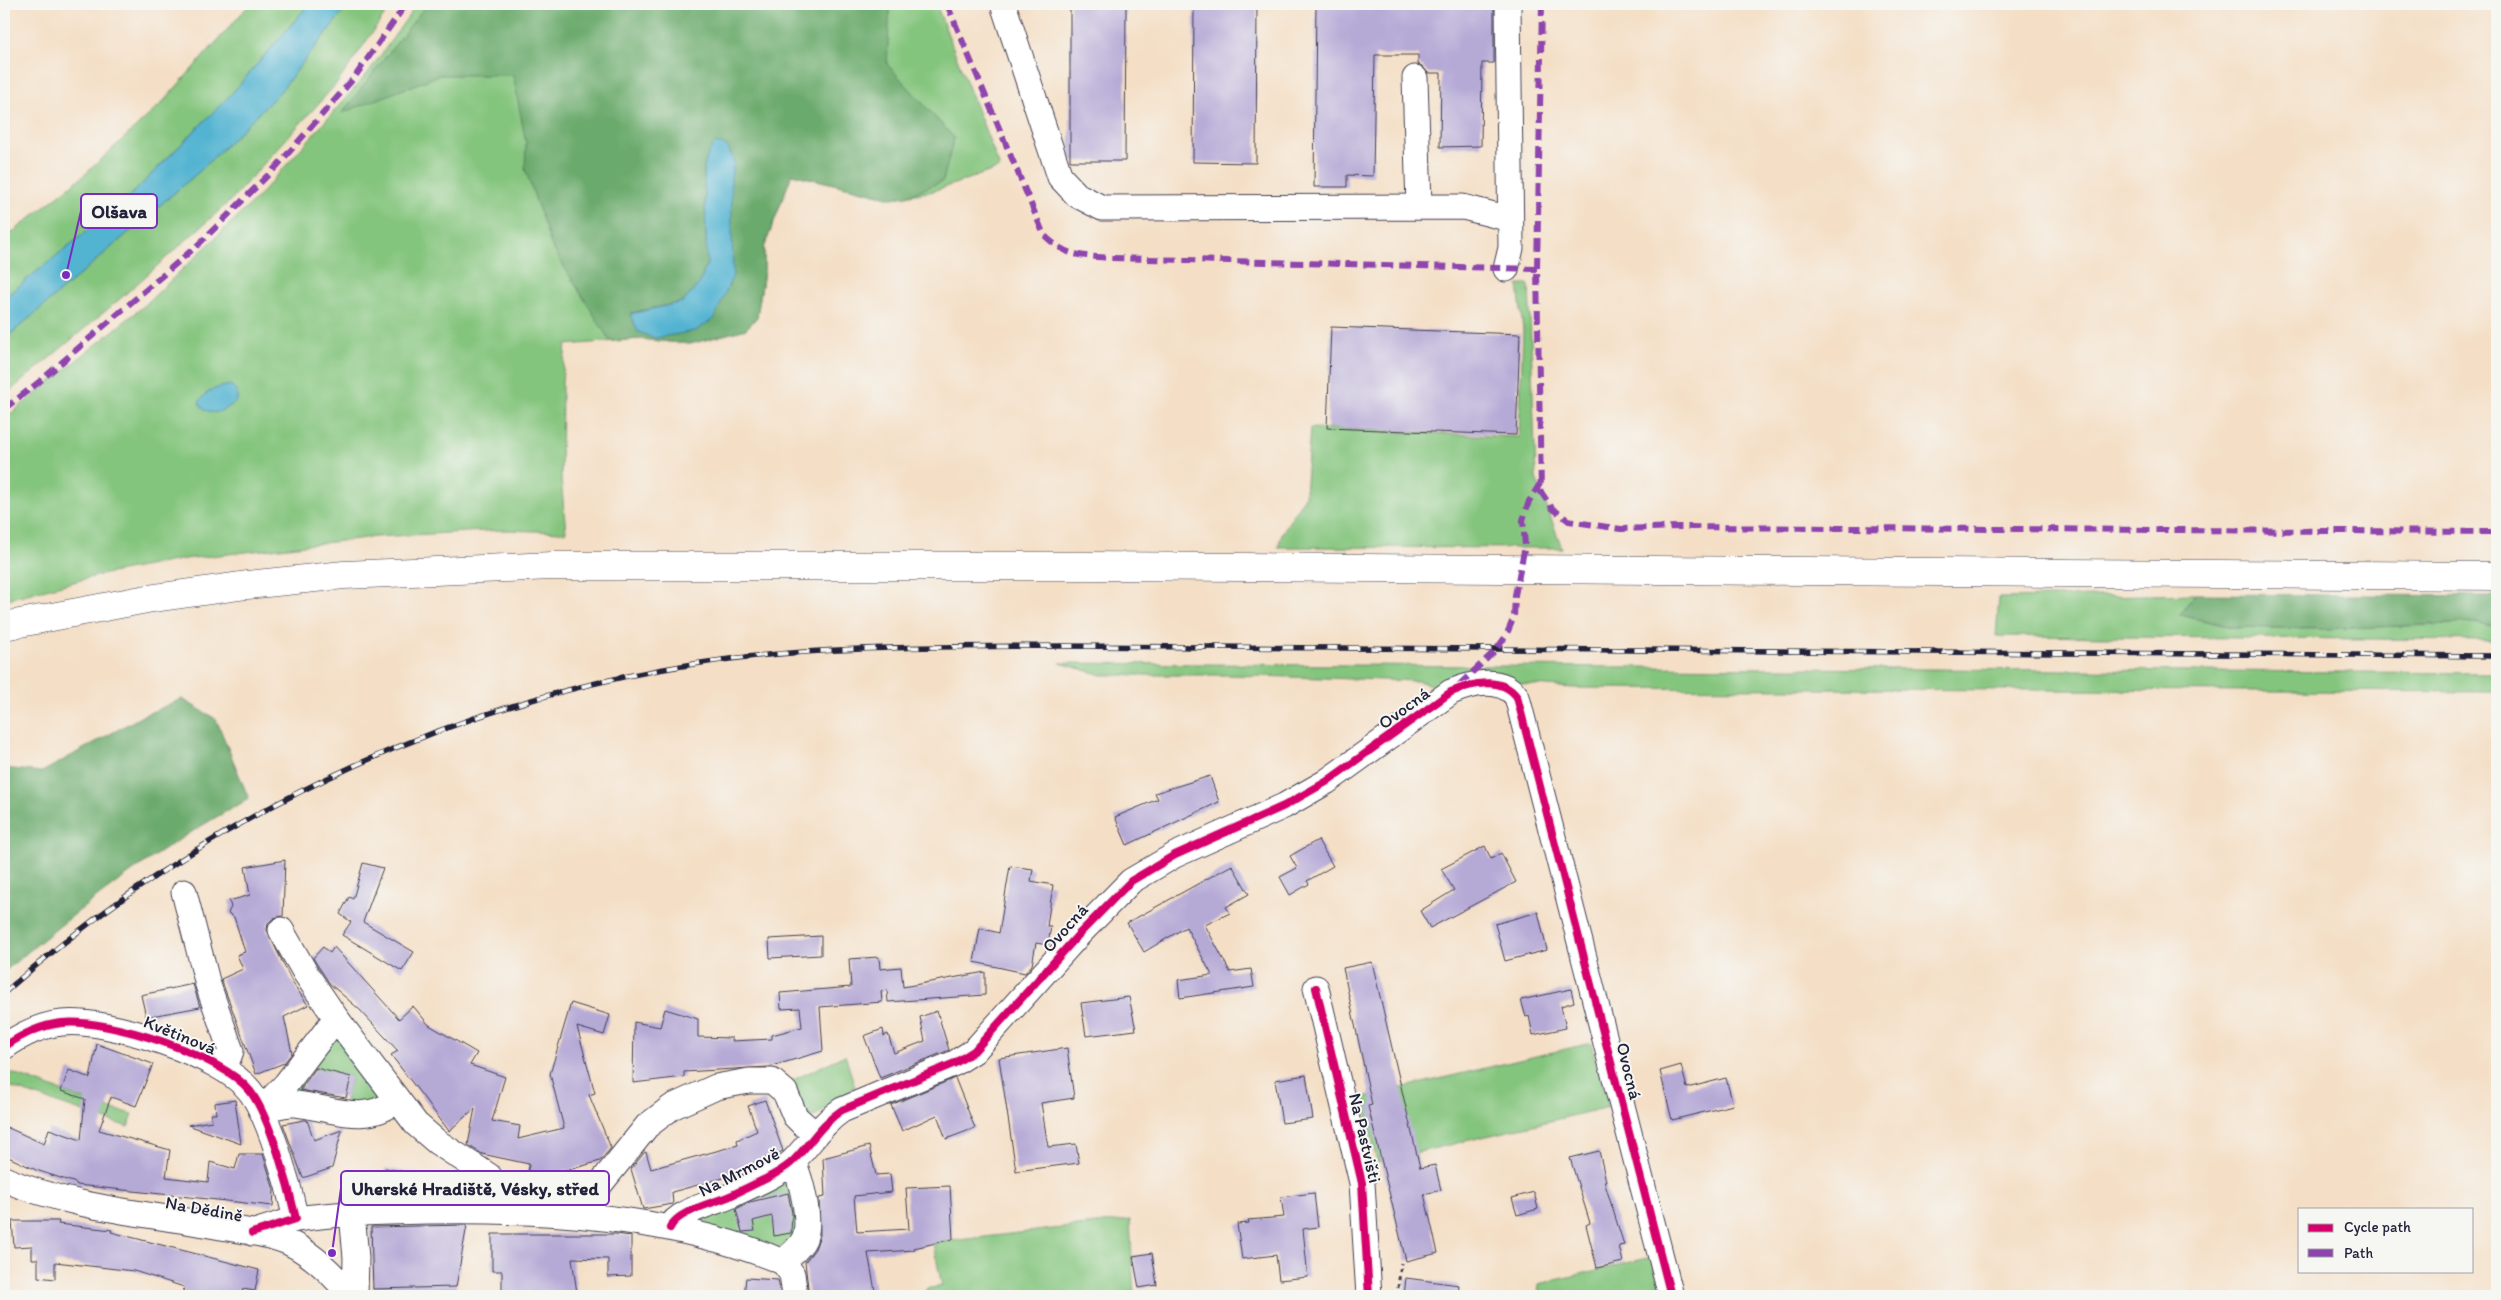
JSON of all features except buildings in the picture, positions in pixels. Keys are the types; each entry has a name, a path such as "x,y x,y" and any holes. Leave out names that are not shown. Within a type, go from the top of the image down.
{"main road":[{"path":"4,626 138,600 247,584 344,575 552,566 1088,566 2497,576"}],"street":[{"path":"1003,4 1060,178 1077,195 1102,208 1463,206 1510,219"},
{"path":"1506,269 1510,248 1508,4"},
{"path":"1416,78 1419,206"},
{"name":"Ovocná","path":"816,1135 830,1119 852,1105 955,1063 974,1051 1100,911 1143,873 1175,855 1284,806 1326,782 1451,692 1468,685 1505,685 1518,696 1671,1296"},
{"path":"184,892 208,985 230,1051 224,1069"},
{"path":"281,930 306,974 336,1018 397,1100 427,1134 489,1176 494,1183 501,1210"},
{"name":"Na Pastvišti","path":"1316,988 1362,1183 1369,1296"},
{"path":"261,1110 286,1084 336,1018"},
{"name":"Květinová","path":"4,1047 33,1030 62,1023 91,1023 122,1028 185,1051 224,1069 250,1090 261,1110 290,1194 296,1219"},
{"path":"586,1216 596,1188 647,1126 672,1107 716,1086 750,1081 772,1081 785,1092 801,1122 816,1135"},
{"path":"261,1110 294,1104 365,1115 381,1112 397,1100"},
{"name":"Na Mrmově","path":"670,1228 688,1213 731,1195 792,1162 816,1135"},
{"name":"Na Mrmově","path":"783,1262 804,1241 807,1229 799,1174 792,1162"},
{"name":"Na Dědině","path":"4,1179 39,1193 252,1233 288,1242 332,1274 353,1296"},
{"path":"252,1233 296,1219 352,1213 501,1210 586,1216 670,1228 753,1250 783,1262 792,1274 795,1296"},
{"path":"352,1213 356,1258 353,1296"}],"path":[{"path":"1397,1296 1401,1263"}],"green space":[{"path":"250,4 309,4 233,92 128,198 4,298 4,239 83,176 161,104"},
{"path":"349,4 392,4 338,82 230,201 121,298 4,396 4,340 202,169 279,93"},
{"path":"417,4 936,4 1000,168 934,191 892,198 792,174 764,248 764,271 757,317 746,329 690,344 641,339 566,345 562,381 561,479 566,532 503,530 375,537 185,559 100,575 4,600 4,419 145,305 257,198 368,73"},
{"path":"427,4 775,4 780,6 779,4 890,4 887,64 954,138 943,181 907,196 892,198 792,174 764,248 764,271 757,317 746,329 690,344 641,339 610,341 552,247 525,169 526,143 513,75 440,75 342,113","holes":["708,154 734,161 695,331 630,313 683,302 700,283 707,264 704,168"]},
{"path":"1518,285 1529,285 1536,478 1562,548 1278,547 1282,533 1305,496 1310,428 1519,437 1523,330"},
{"path":"2195,594 2180,615 2232,627 2324,629 2477,623 2497,627 2497,640 1996,636 1999,598"},
{"path":"2195,594 2497,596 2497,627 2477,623 2324,629 2232,627 2180,615"},
{"path":"1060,663 2497,673 2497,692 1573,688 1455,679 1444,688 1418,681 1227,675 1102,675"},
{"path":"182,699 216,719 249,799 216,817 153,857 62,924 4,972 4,768 42,772 144,715"},
{"path":"334,1035 343,1037 377,1084 380,1092 373,1105 361,1109 294,1097 290,1093 305,1073 299,1093 344,1104 351,1077 306,1066 320,1043"},
{"path":"1591,1043 1609,1107 1377,1162 1363,1097"},
{"path":"845,1055 855,1087 814,1117 807,1115 791,1081"},
{"path":"4,1070 107,1108 133,1114 128,1127 4,1085"},
{"path":"779,1180 787,1183 800,1232 779,1251 691,1224"},
{"path":"1130,1220 1134,1296 925,1296 926,1289 942,1286 933,1243"},
{"path":"1652,1257 1662,1296 1538,1296 1539,1284"},
{"path":"456,1287 453,1296 378,1296 373,1289"}],"water":[{"path":"309,4 349,4 279,93 202,169 4,340 4,298 128,198 233,92"},
{"path":"715,143 727,146 734,161 731,178 733,275 714,319 695,331 655,338 638,332 630,314 683,302 700,283 707,264 704,168 708,154"},
{"path":"231,385 237,392 237,401 222,411 208,411 199,403 208,392"}],"railway":[{"path":"4,993 85,927 170,866 260,813 354,766 451,727 550,695 652,671 756,656 870,649 1060,646 2497,656"}],"marked path":[{"path":"4,409 39,382 200,243 277,166 354,78 406,4"},
{"path":"947,4 1044,235 1067,252 1110,258 1537,269"},
{"path":"1542,4 1537,269 1541,492 1552,508 1569,521 1621,529 1679,527 2497,532"},
{"path":"1459,685 1496,650 1506,636 1514,617 1515,595 1525,546 1523,520 1529,501 1541,482"}],"cycle path":[{"path":"670,1228 674,1222 688,1212 730,1196 780,1171 794,1160 822,1127 842,1110 955,1063 974,1051 1080,933 1131,881 1175,855 1284,806 1326,782 1451,692 1468,686 1486,683 1503,686 1511,690 1517,697 1671,1296"},
{"path":"1316,988 1362,1183 1369,1296"},
{"path":"4,1047 17,1038 46,1026 62,1023 106,1026 134,1033 190,1052 215,1064 236,1078 250,1091 265,1117 284,1171 296,1219 252,1233"}],"place":[{"name":"Olšava","path":"66,275"},
{"name":"Uherské Hradiště, Vésky, střed","path":"332,1253"}]}
